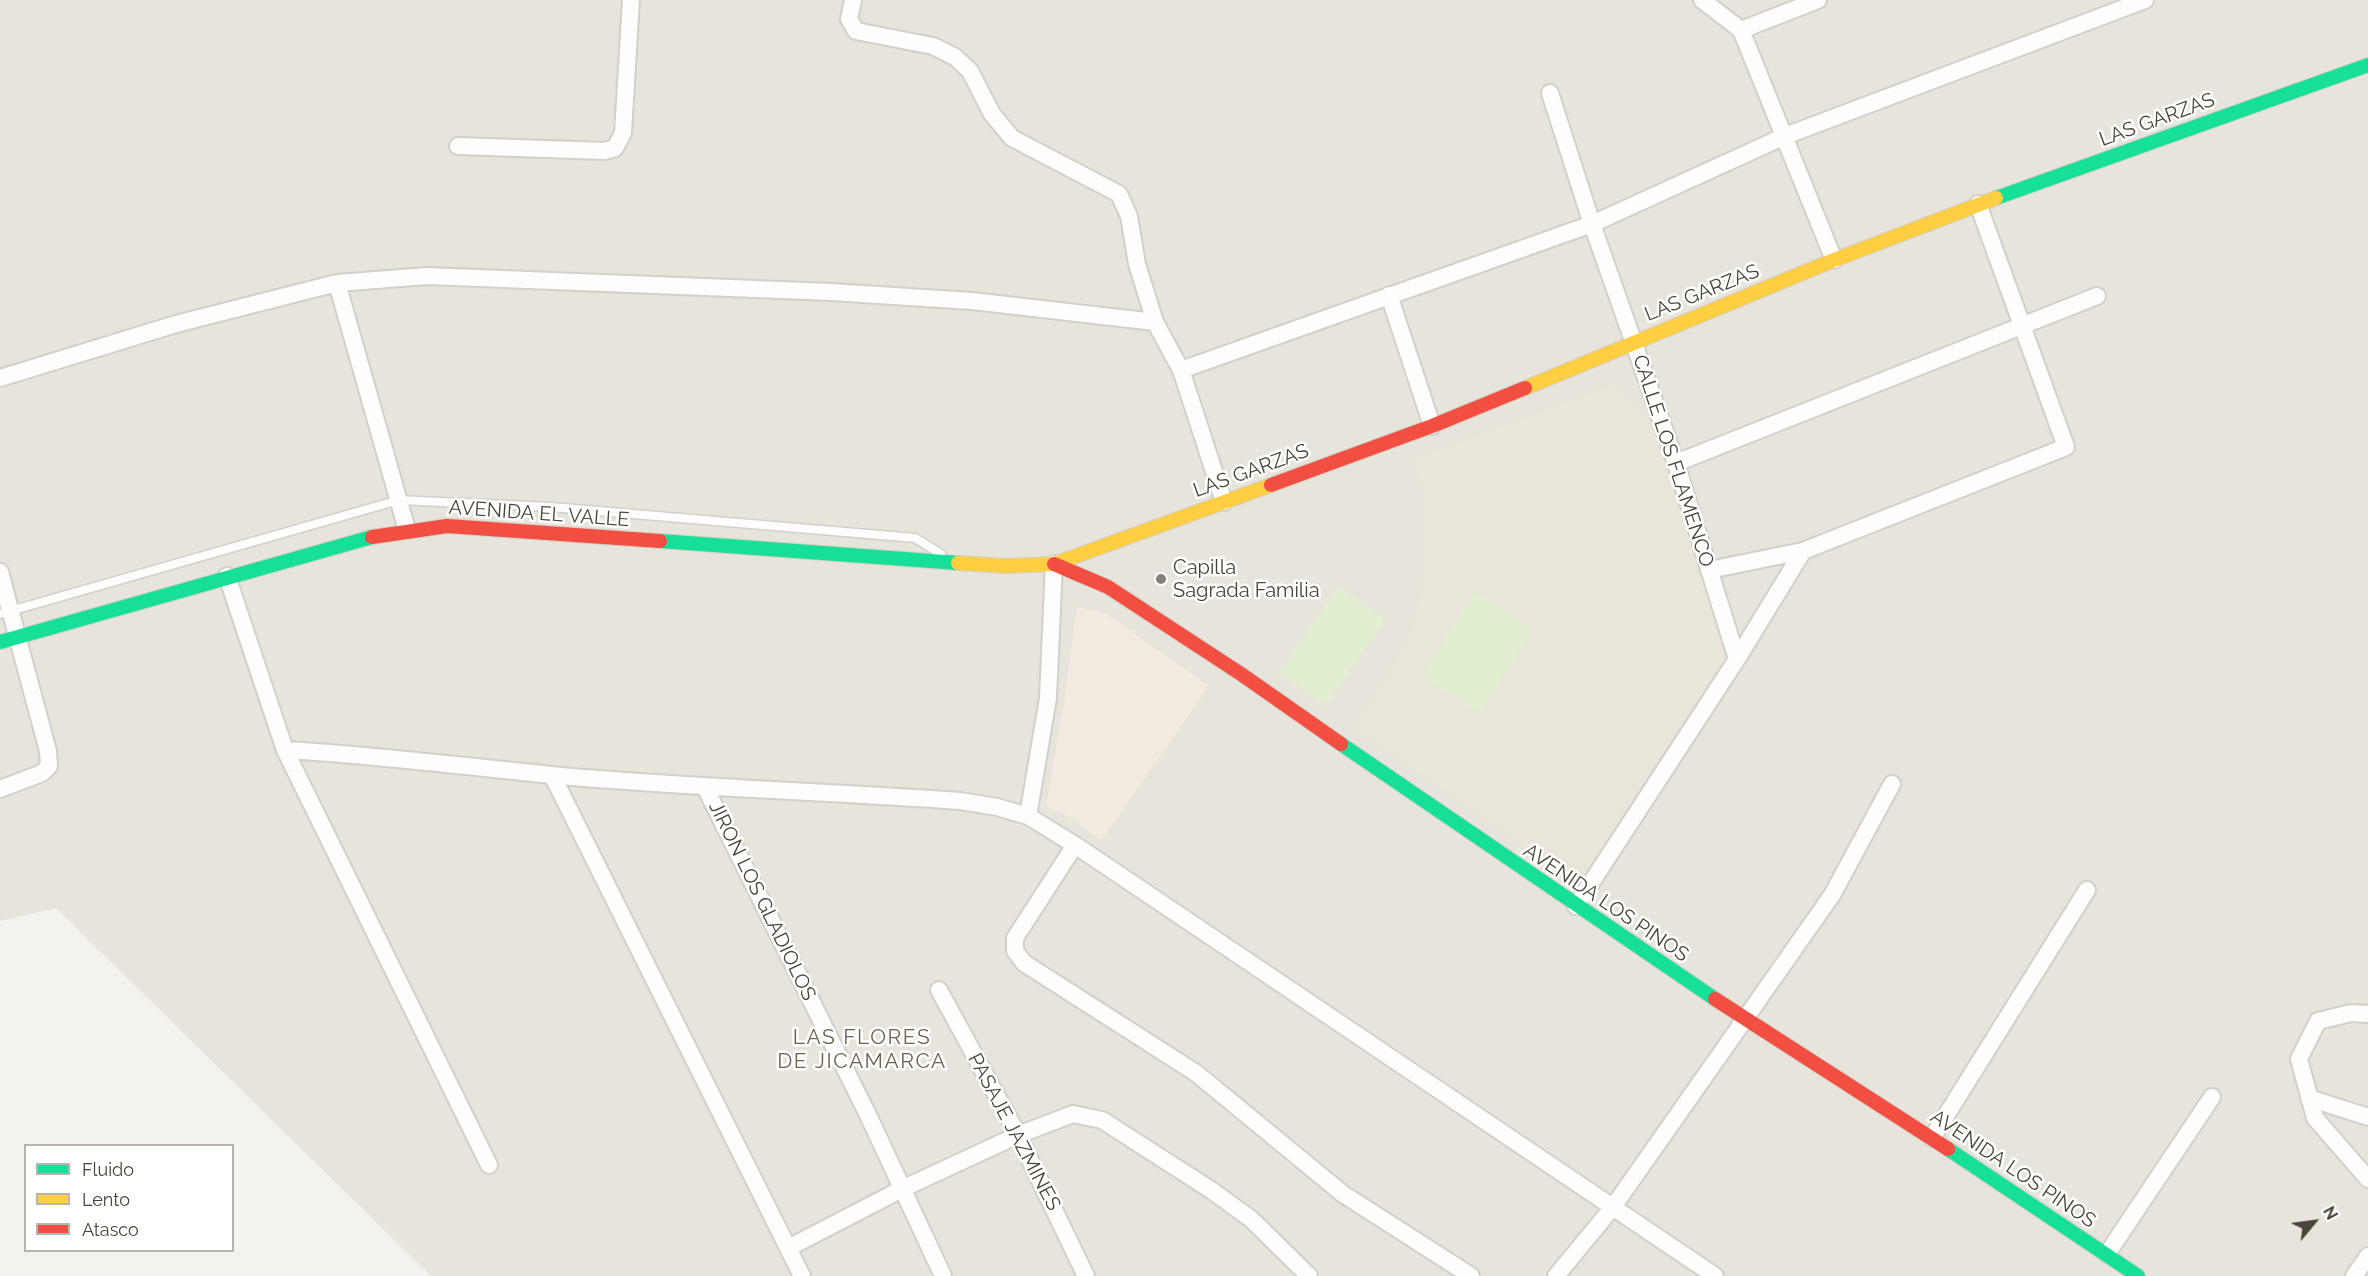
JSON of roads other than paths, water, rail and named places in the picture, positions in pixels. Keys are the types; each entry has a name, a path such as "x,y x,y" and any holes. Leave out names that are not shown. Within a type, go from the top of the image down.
{"street":[{"path":"458,146 605,151 615,148 623,133 631,0"},
{"path":"853,0 849,19 856,31 933,46 956,57 970,71 992,114 1012,138 1119,194 1129,216 1137,264 1155,322 1181,370 1224,502"},
{"path":"1702,0 1741,30 1833,260"},
{"path":"1741,30 1818,0"},
{"path":"1181,370 1592,224 1785,136 2145,0"},
{"name":"LAS GARZAS","path":"1054,564 1432,426 1833,260 1978,204 2368,65"},
{"name":"CALLE LOS FLAMENCO","path":"1550,93 1592,224 1676,463 1737,659"},
{"path":"1709,570 1803,551 2066,447 1978,204"},
{"path":"0,378 176,324 337,283 427,276 831,292 972,301 1155,322"},
{"path":"337,283 407,530"},
{"path":"1389,295 1432,426"},
{"path":"1676,463 2097,296"},
{"name":"AVENIDA EL VALLE","path":"0,642 375,536 447,526 1006,566 1054,564"},
{"path":"1576,906 1737,659 1803,551"},
{"path":"1029,816 1048,698 1054,564"},
{"name":"AVENIDA LOS PINOS","path":"1054,564 1108,587 1241,674 1576,906 1746,1020 1932,1138 2138,1276"},
{"path":"0,572 6,612 19,637 48,751 49,766 42,773 0,789"},
{"path":"227,576 285,750 489,1165"},
{"path":"285,750 347,753 552,775 705,787 960,801 997,807 1029,816 1076,845 1715,1276"},
{"path":"552,775 802,1276"},
{"path":"1556,1276 1613,1207 1832,895 1892,784"},
{"name":"JIRON LOS GLADIOLOS","path":"705,787 904,1188 943,1276"},
{"path":"1076,845 1015,938 1015,951 1024,963 1196,1073 1343,1194 1471,1276"},
{"path":"1932,1138 2087,890"},
{"name":"PASAJE JAZMINES","path":"939,990 1018,1135 1086,1276"},
{"path":"2368,1014 2351,1013 2318,1021 2299,1059 2315,1118 2368,1179"},
{"path":"2107,1254 2212,1097"},
{"path":"2309,1098 2368,1117"},
{"path":"788,1248 904,1188 1018,1135 1073,1114 1102,1120 1176,1166 1251,1219 1309,1276"},
{"path":"2354,1276 2368,1256"}],"lane":[{"path":"6,612 399,500 551,507 915,538 954,562"}],"place":[{"name":"Capilla Sagrada Familia","path":"1161,579"}],"district":[{"name":"LAS FLORES DE JICAMARCA","path":"862,1050"}]}
